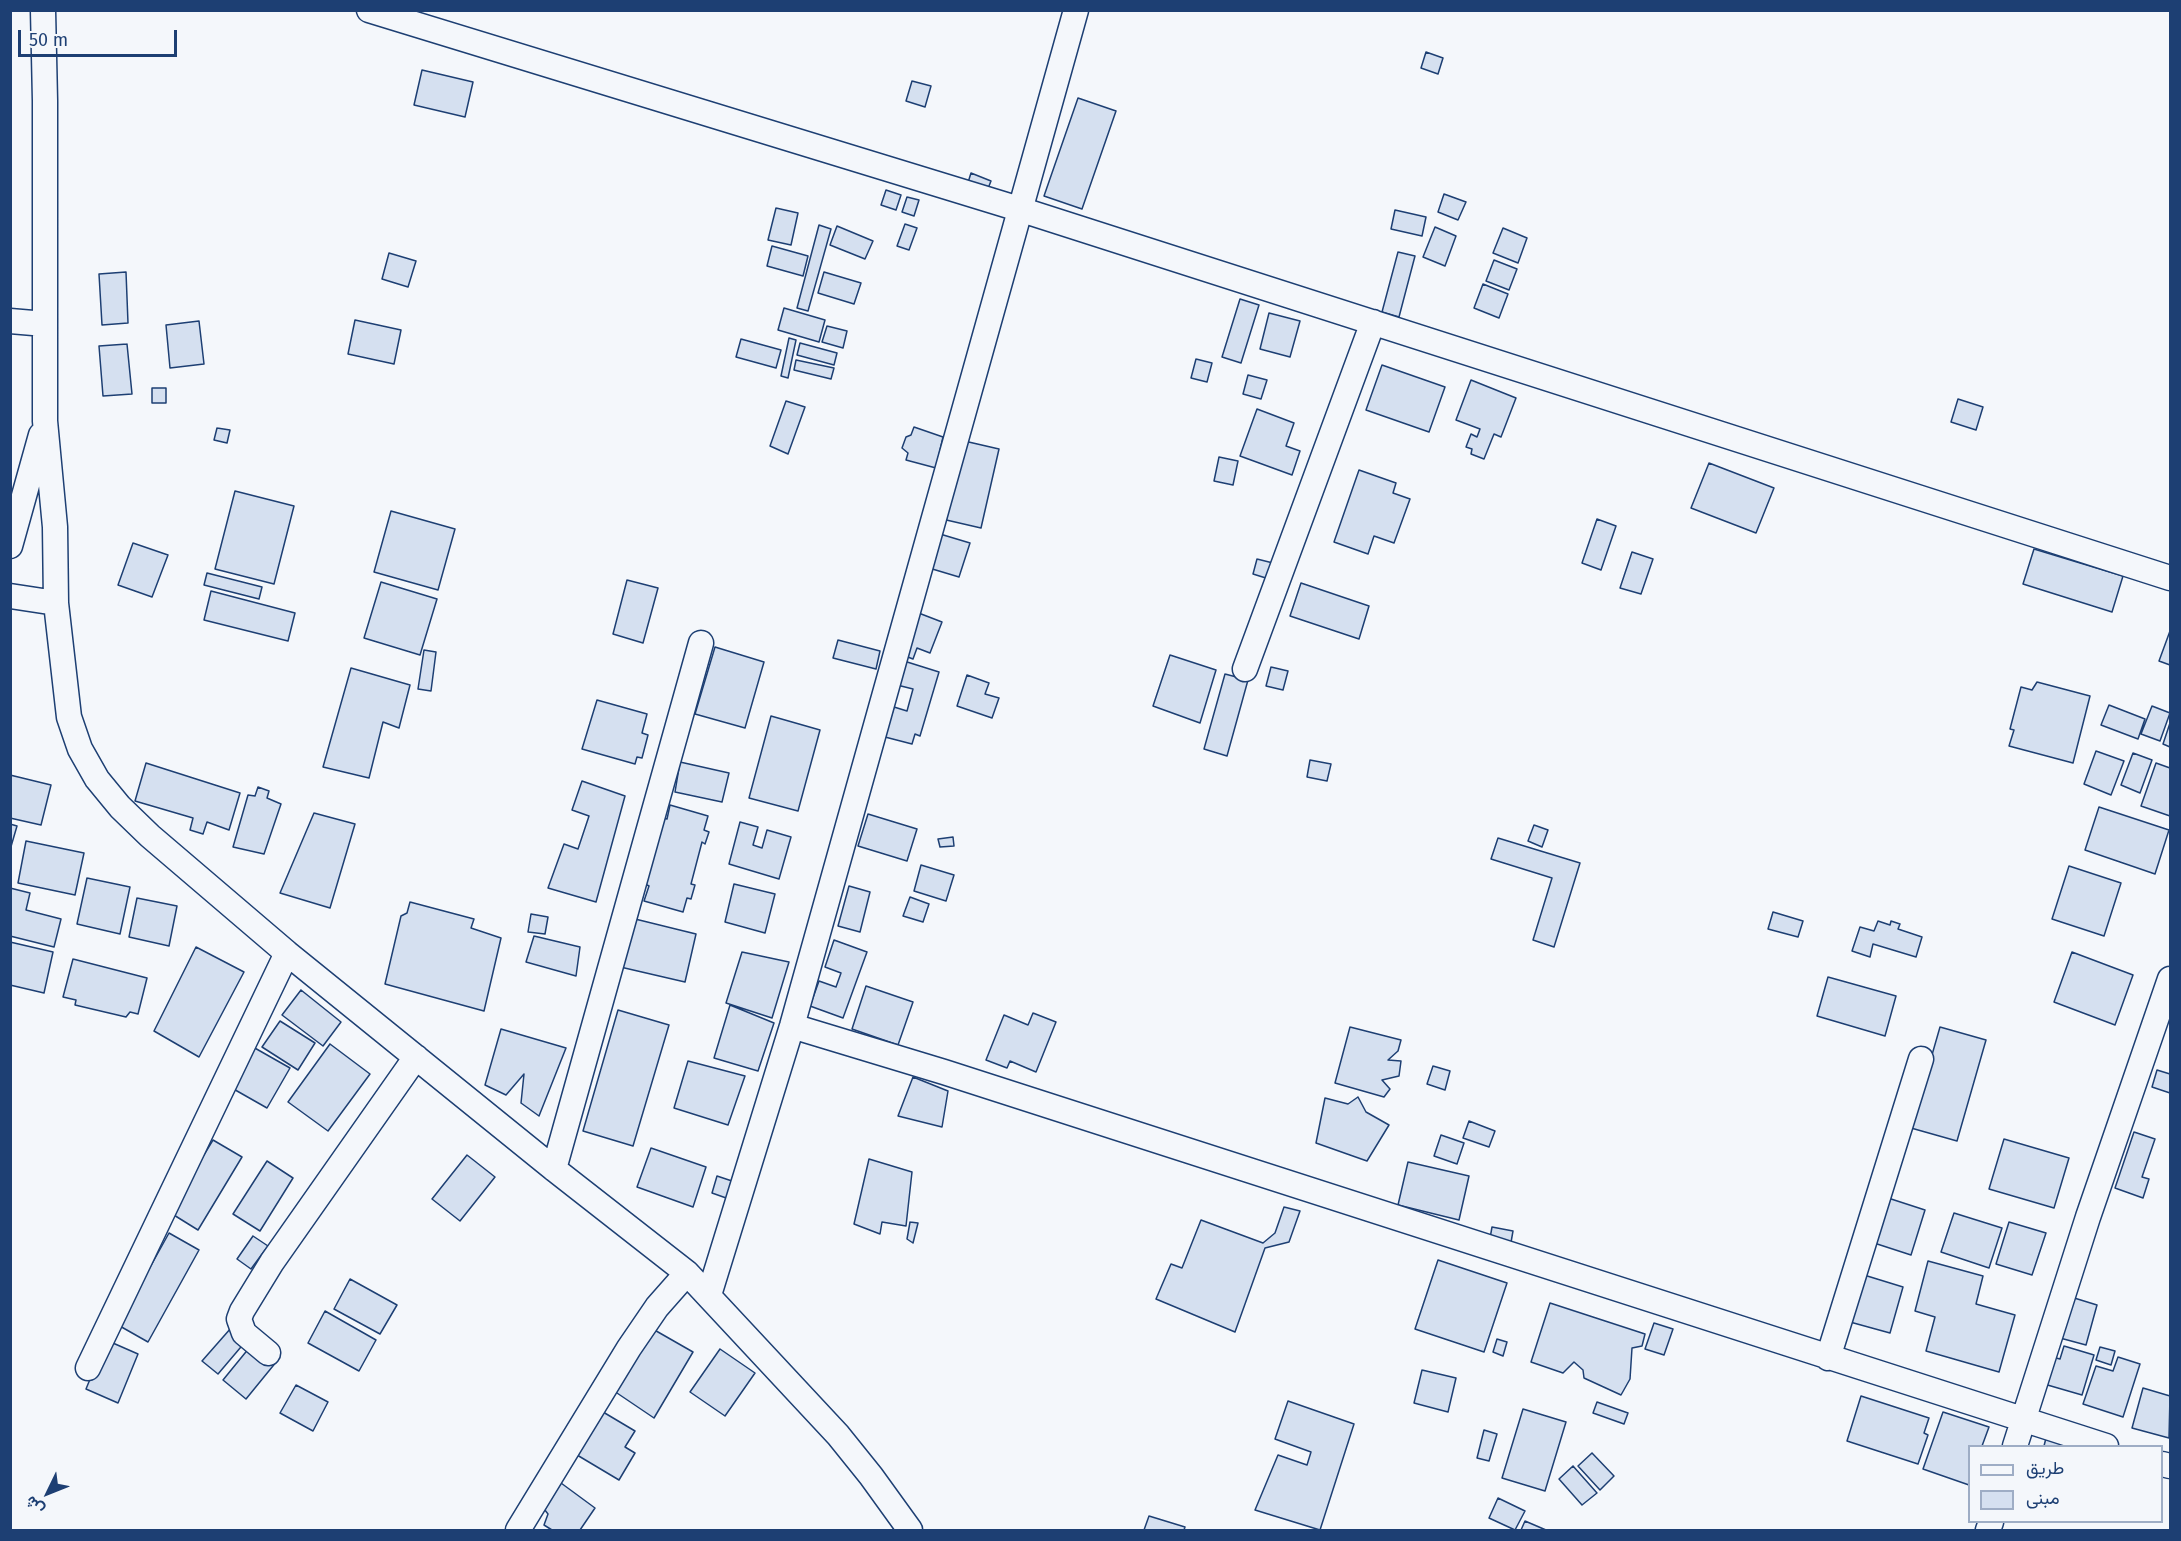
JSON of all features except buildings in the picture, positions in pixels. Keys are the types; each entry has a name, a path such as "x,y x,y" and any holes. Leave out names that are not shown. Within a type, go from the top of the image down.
{"street":[{"path":"43,10 45,421 55,527 56,603 69,717 80,749 97,779 120,807 150,836 287,953 687,1273 838,1435 872,1476 910,1530"},
{"path":"369,10 1019,209 2170,578"},
{"path":"709,1296 792,1026 1076,10"},
{"path":"10,321 45,324"},
{"path":"1245,669 1373,322"},
{"path":"10,546 45,421"},
{"path":"10,596 56,603"},
{"path":"555,1169 700,643"},
{"path":"88,1368 287,953"},
{"path":"2015,1445 2088,1217 2170,979"},
{"path":"792,1026 944,1072 2103,1445"},
{"path":"268,1353 244,1333 239,1319 242,1311 272,1262 416,1057"},
{"path":"1828,1358 1921,1059"},
{"path":"519,1530 628,1348 657,1307 687,1273"}]}
